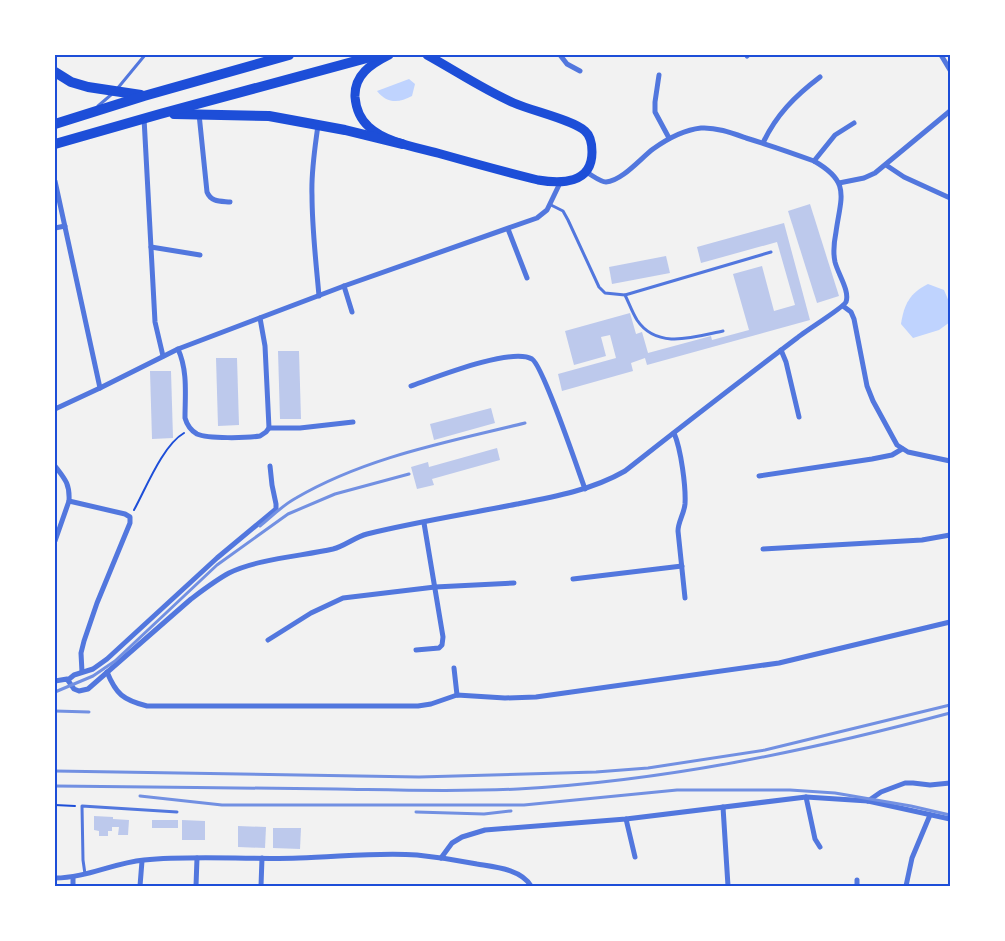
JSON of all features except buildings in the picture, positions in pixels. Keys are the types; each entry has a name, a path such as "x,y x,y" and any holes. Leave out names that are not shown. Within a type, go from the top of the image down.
{"highway":[{"path":"55,124 144,96 289,55"},
{"path":"55,144 378,55"},
{"path":"55,72 71,82 88,87 144,96"},
{"path":"160,114 269,116 402,144"}],"main road":[{"path":"389,55 364,71 355,91 356,106 361,118 370,128 402,144 538,180 560,183 578,178 586,172 592,159 591,142 587,133 580,127 515,104 492,93 427,55"}],"street":[{"path":"560,55 567,64 580,71"},
{"path":"941,55 950,70"},
{"path":"659,76 655,112 669,138"},
{"path":"763,143 772,124 800,92 820,77"},
{"path":"840,184 875,173 950,111"},
{"path":"199,114 207,192 209,197 214,200 230,202"},
{"path":"144,118 156,322 164,356"},
{"path":"814,161 835,134 854,123"},
{"path":"318,125 313,159 312,193 314,243 320,296"},
{"path":"68,680 76,690 83,691 88,689 208,586 244,567 289,556 337,548 367,534 585,489 608,480 625,471 812,326 846,303 846,292 835,262 834,250 842,194 840,184 828,169 814,161 725,131 701,128 669,138 652,150 628,172 607,182 601,181 586,172"},
{"path":"886,165 904,177 950,198"},
{"path":"55,181 100,388"},
{"path":"55,409 178,349 344,286 537,218 551,205 560,183"},
{"path":"55,228 65,226"},
{"path":"508,229 528,278"},
{"path":"151,247 200,255"},
{"path":"344,286 352,312"},
{"path":"843,306 851,312 854,319 867,386 894,440 902,449 950,461"},
{"path":"178,349 185,372 186,418 191,430 198,435 209,437 260,436 269,428 265,346 260,318"},
{"path":"781,350 786,362 800,417"},
{"path":"411,386 482,362 523,356 532,359 538,365 550,394 585,489"},
{"path":"269,428 300,428 353,422"},
{"path":"674,433 680,450 685,504 678,522 685,598"},
{"path":"760,476 872,459 892,454 902,449"},
{"path":"55,466 68,483 70,490 69,501 55,540"},
{"path":"55,680 68,680 82,672 93,669 107,659 217,558 276,509 270,466"},
{"path":"69,501 125,514 130,517 130,523 97,603 84,641 81,653 82,672"},
{"path":"416,650 439,648 442,645 435,587 424,523"},
{"path":"763,549 922,540 950,535"},
{"path":"573,579 682,566"},
{"path":"268,640 311,613 343,598 435,587 514,583"},
{"path":"107,672 120,695 134,703 147,706 418,706 431,704 457,695 504,698 536,697 779,663 950,622"},
{"path":"454,668 457,695"},
{"path":"868,801 881,792 905,783 930,785 950,783"},
{"path":"806,797 815,839 820,847"},
{"path":"441,858 452,843 462,837 485,830 626,819 806,797 868,801 950,819"},
{"path":"723,807 728,886"},
{"path":"906,886 912,858 930,815"},
{"path":"626,819 635,857"},
{"path":"55,878 73,877 142,861 197,858 416,855 516,872 524,877 531,886"},
{"path":"196,886 197,858"},
{"path":"261,886 262,858"},
{"path":"140,886 142,861"},
{"path":"73,877 73,886"}],"lane":[{"path":"92,112 114,92 145,55"},
{"path":"551,205 563,211 599,287 605,293 625,295 771,252"},
{"path":"625,295 637,320 648,332 657,337 684,340 723,331"},
{"path":"86,874 83,860 82,806 177,812"}],"path":[{"path":"130,517 172,442 191,430"},
{"path":"55,805 82,806"}],"water":[{"path":"409,79 415,84 412,96 407,98 393,101 385,98 377,91"},
{"path":"928,284 944,290 950,304 950,322 939,330 913,338 901,324 904,311 912,295"}],"railway":[{"path":"260,526 291,501 350,472 408,452 525,423"},
{"path":"55,692 93,676 115,661 217,565 288,514 335,494 409,474"},
{"path":"55,771 419,777 596,772 648,768 765,750 950,705"},
{"path":"55,711 89,712"},
{"path":"55,786 450,791 573,785 681,771 789,752 950,713"},
{"path":"140,796 222,805 524,805 677,790 790,790 835,793 911,806 950,815"},
{"path":"416,812 484,814 511,811"}]}
